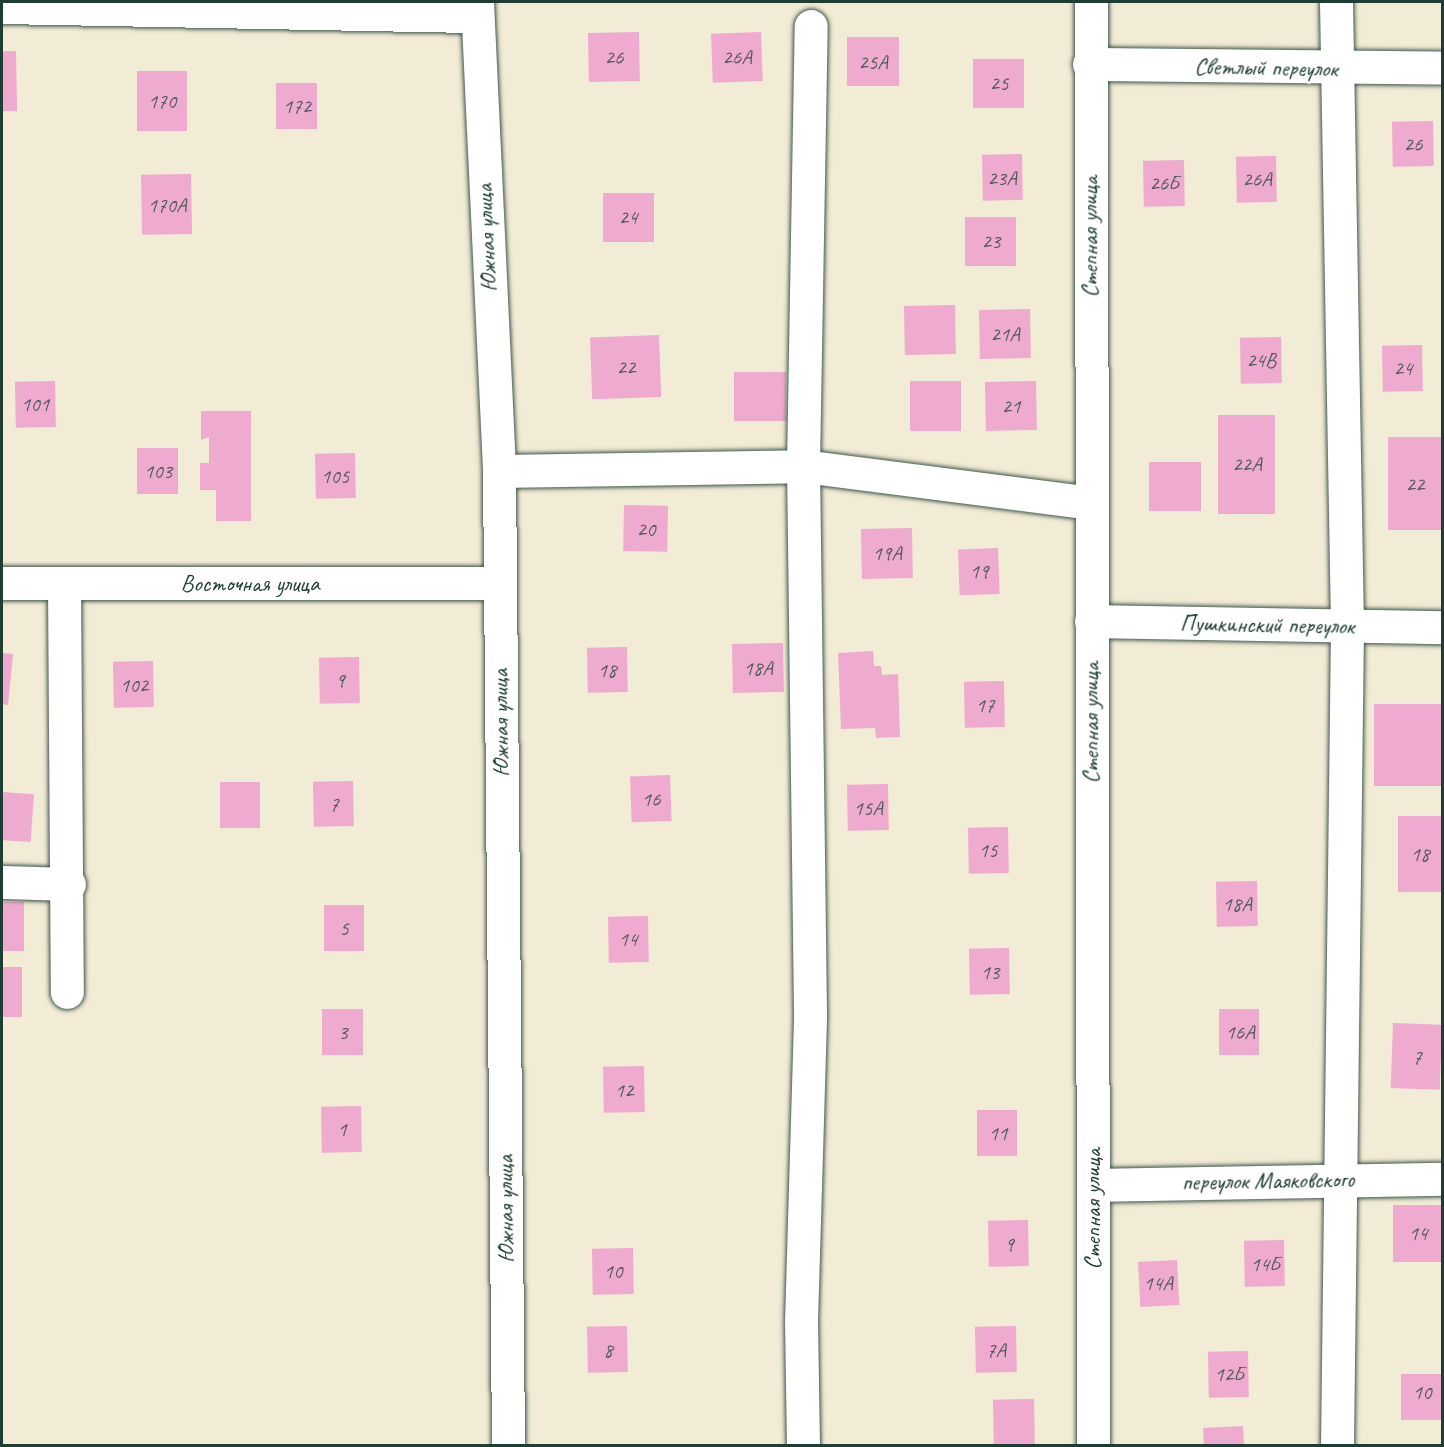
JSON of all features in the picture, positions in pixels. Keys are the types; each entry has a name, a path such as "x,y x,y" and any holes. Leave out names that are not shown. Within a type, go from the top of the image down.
{"street":[{"name":"Степная улица","path":"1091,2 1089,64 1093,1446"},
{"path":"1336,2 1347,627 1338,1179 1337,1446"},
{"path":"2,7 477,9"},
{"name":"Южная улица","path":"477,9 499,471 508,1446"},
{"path":"803,1446 801,1322 810,1013 803,466 811,26"},
{"name":"Светлый переулок","path":"1089,64 1336,69 1443,68"},
{"path":"499,471 803,466 1091,503"},
{"name":"Восточная улица","path":"2,583 64,585 499,583"},
{"path":"64,585 69,884 67,992"},
{"name":"Пушкинский переулок","path":"1091,621 1443,627"},
{"path":"2,882 69,884"},
{"name":"переулок Маяковского","path":"1093,1185 1443,1179"}],"building":[{"path":"639,32 640,81 589,82 588,33"},
{"path":"761,32 763,81 713,83 711,34"},
{"path":"847,37 899,37 899,86 847,86"},
{"path":"2,51 16,51 17,111 3,111"},
{"path":"973,59 1024,59 1024,108 973,108"},
{"path":"137,71 187,71 187,131 137,131"},
{"path":"276,83 317,83 317,129 276,129"},
{"path":"1433,121 1434,166 1393,167 1392,122"},
{"path":"1022,154 1023,200 983,201 982,155"},
{"path":"1276,156 1277,202 1237,203 1236,157"},
{"path":"1184,160 1185,206 1144,207 1143,161"},
{"path":"191,174 192,234 142,235 141,175"},
{"path":"603,193 654,193 654,242 603,242"},
{"path":"965,217 1016,217 1016,266 965,266"},
{"path":"955,305 956,354 905,355 904,306"},
{"path":"1030,309 1031,358 980,359 979,310"},
{"path":"659,335 661,397 592,399 590,337"},
{"path":"1281,337 1282,383 1241,384 1240,338"},
{"path":"1422,345 1423,391 1383,392 1382,346"},
{"path":"734,372 786,372 786,421 734,421"},
{"path":"55,381 56,427 16,428 15,382"},
{"path":"910,381 961,381 961,431 910,431"},
{"path":"1036,381 1037,430 986,431 985,382"},
{"path":"201,411 251,411 251,521 216,521 216,490 200,490 200,463 209,463 209,437 201,440"},
{"path":"1218,415 1275,415 1275,514 1218,514"},
{"path":"1388,437 1442,437 1442,530 1388,530"},
{"path":"137,448 178,448 178,494 137,494"},
{"path":"355,453 356,498 316,499 315,454"},
{"path":"1149,462 1201,462 1201,511 1149,511"},
{"path":"624,505 668,506 667,552 623,551"},
{"path":"912,528 913,578 862,579 861,529"},
{"path":"998,548 1000,594 960,595 958,549"},
{"path":"783,643 784,692 733,693 732,644"},
{"path":"627,647 628,692 588,693 587,648"},
{"path":"873,651 874,666 881,666 882,675 898,674 900,737 876,738 875,728 841,729 838,653"},
{"path":"2,653 13,654 8,705 2,704"},
{"path":"359,657 360,703 320,704 319,658"},
{"path":"153,661 154,707 114,708 113,662"},
{"path":"1004,681 1005,727 965,728 964,682"},
{"path":"1374,704 1442,704 1442,786 1374,786"},
{"path":"670,775 672,821 632,822 630,776"},
{"path":"353,781 354,826 314,827 313,782"},
{"path":"220,782 260,782 260,828 220,828"},
{"path":"888,784 889,830 848,831 847,785"},
{"path":"2,792 34,794 31,842 2,840"},
{"path":"1398,816 1442,816 1442,892 1398,892"},
{"path":"1008,827 1009,873 969,874 968,828"},
{"path":"1257,881 1258,926 1217,927 1216,882"},
{"path":"2,902 24,902 24,951 2,951"},
{"path":"324,905 364,905 364,951 324,951"},
{"path":"648,916 649,962 609,963 608,917"},
{"path":"1009,948 1010,994 970,995 969,949"},
{"path":"2,967 22,967 22,1017 2,1017"},
{"path":"322,1009 363,1009 363,1055 322,1055"},
{"path":"1219,1009 1259,1009 1259,1055 1219,1055"},
{"path":"1393,1023 1442,1025 1440,1090 1391,1088"},
{"path":"644,1066 645,1112 604,1113 603,1067"},
{"path":"361,1106 362,1152 322,1153 321,1107"},
{"path":"977,1110 1017,1110 1017,1156 977,1156"},
{"path":"1393,1205 1442,1205 1442,1262 1393,1262"},
{"path":"1028,1220 1029,1266 989,1267 988,1221"},
{"path":"1284,1240 1285,1286 1245,1287 1244,1241"},
{"path":"633,1248 634,1294 593,1295 592,1249"},
{"path":"1177,1260 1179,1305 1140,1307 1138,1262"},
{"path":"627,1326 628,1372 588,1373 587,1327"},
{"path":"1016,1326 1017,1372 976,1373 975,1327"},
{"path":"1248,1351 1249,1397 1209,1398 1208,1352"},
{"path":"1401,1374 1442,1374 1442,1420 1401,1420"},
{"path":"1034,1399 1035,1445 994,1446 993,1400"},
{"path":"1243,1426 1244,1446 1204,1446 1203,1428"}]}
